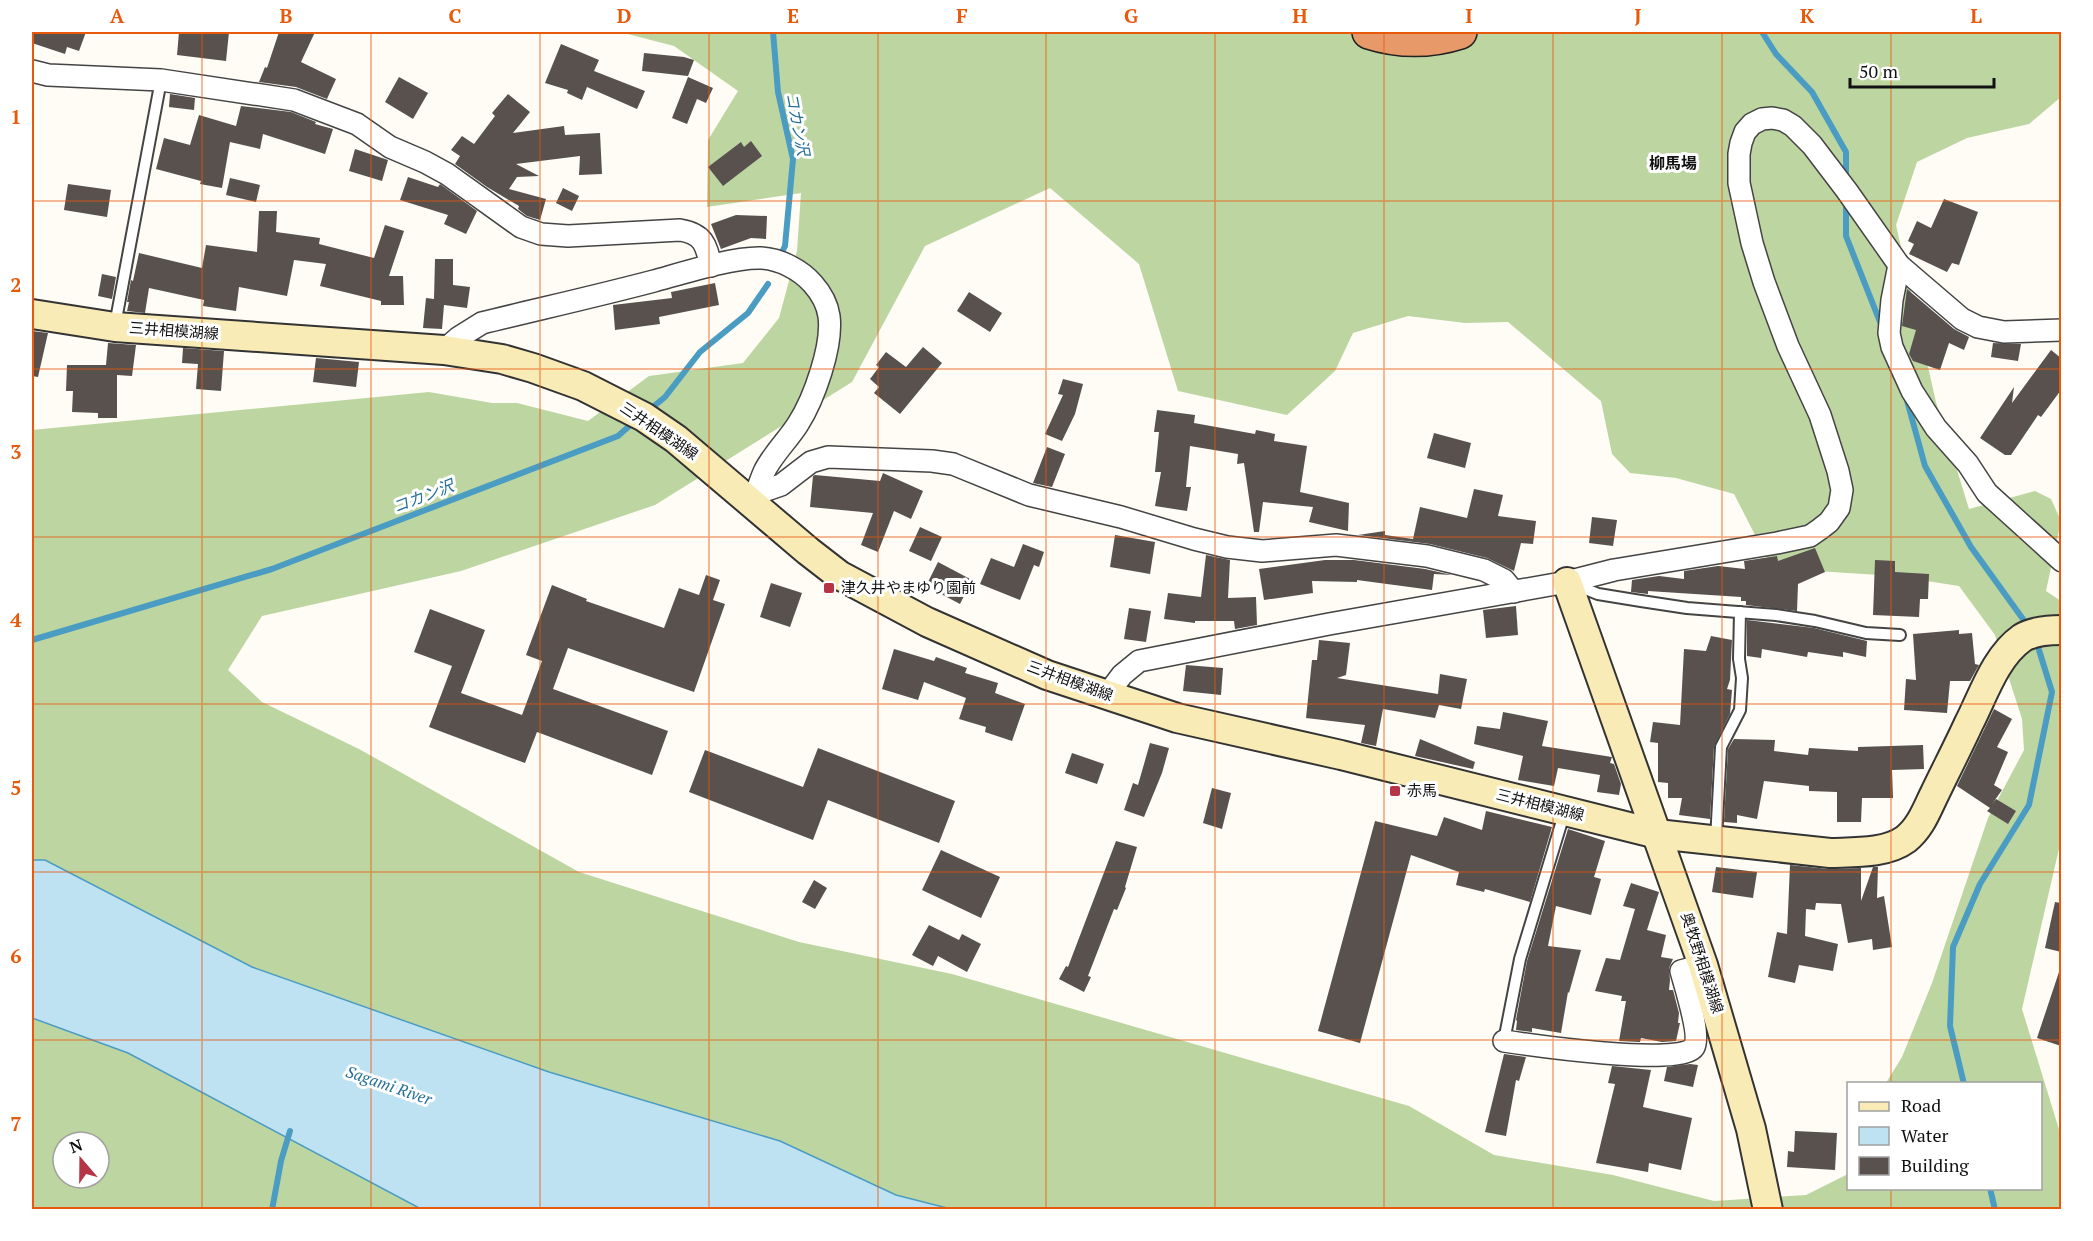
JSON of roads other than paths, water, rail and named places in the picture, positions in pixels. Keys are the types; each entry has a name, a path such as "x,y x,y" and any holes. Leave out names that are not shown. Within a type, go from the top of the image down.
{"highway":[{"path":"1369,32 1389,38 1415,40 1438,39 1460,32"}],"main road":[{"name":"三井相模湖線","path":"32,314 115,327 444,350 502,359 560,376 608,397 644,417 676,439 722,477 754,497 839,575 927,622 1047,675 1177,718 1341,755 1657,834 1830,853 1883,848 1905,840 1923,818 1999,664 2018,641 2031,634 2061,630"},
{"name":"奥牧野相模湖線","path":"1567,582 1704,965 1741,1094 1768,1209"}],"street":[{"path":"32,71 48,75 160,80 294,100 357,124 390,147 447,174 521,227 531,231 568,236 660,231 692,232 701,237 708,250 711,266"},
{"path":"1107,695 1122,675 1139,661 1329,624 1567,582 1614,570 1810,536 1829,522 1839,508 1842,490 1828,436 1810,391 1783,335 1761,272 1747,223 1739,183 1739,154 1745,132 1752,124 1762,119 1783,120 1793,126 1847,191 1899,265 1962,319 1978,327 2004,332 2061,330"},
{"path":"444,350 482,323 711,266 759,258 798,270 823,297 829,315 829,333 815,388 799,422 764,472 754,497"},
{"path":"1899,265 1892,300 1889,333 1892,347 1912,391 1936,428 1968,464 1987,493 2061,561"},
{"path":"754,497 781,485 811,462 828,457 932,461 953,464 1029,495 1122,517 1194,540 1262,551 1336,545 1427,556 1484,570 1504,580 1514,592"},
{"path":"1504,1041 1592,1052 1659,1056 1690,1051 1695,1047 1696,1038 1691,1006 1681,971 1704,965"}],"lane":[{"path":"115,327 160,80"},
{"path":"1567,582 1598,594 1641,602 1815,621 1866,633 1900,635"},
{"path":"1716,840 1721,747 1740,710 1742,678 1739,659 1740,612"},
{"path":"1504,1041 1520,959 1565,811"}],"water":[{"name":"Sagami River","path":"32,860 45,860 252,967 549,1072 780,1141 896,1195 951,1209 421,1209 128,1053 32,1018"}],"waterway":[{"name":"コカン沢","path":"773,32 778,92 793,159 785,246 780,256"},
{"path":"1762,32 1776,54 1812,92 1846,152 1846,178"},
{"path":"1846,200 1846,236 1882,327"},
{"name":"コカン沢","path":"648,411 665,397 700,352 748,313 768,284"},
{"path":"1906,397 1925,466 1971,547 2028,626"},
{"name":"コカン沢","path":"32,640 272,569 618,436 635,421"},
{"path":"1964,1082 1950,1026 1953,947 1980,884 2029,805 2052,692 2039,650"},
{"path":"272,1210 281,1161 290,1131"},
{"path":"1990,1190 1995,1210"}],"place":[{"name":"津久井やまゆり園前","path":"829,588"},
{"name":"赤馬","path":"1395,791"}],"district":[{"name":"柳馬場","path":"1673,163"}]}
